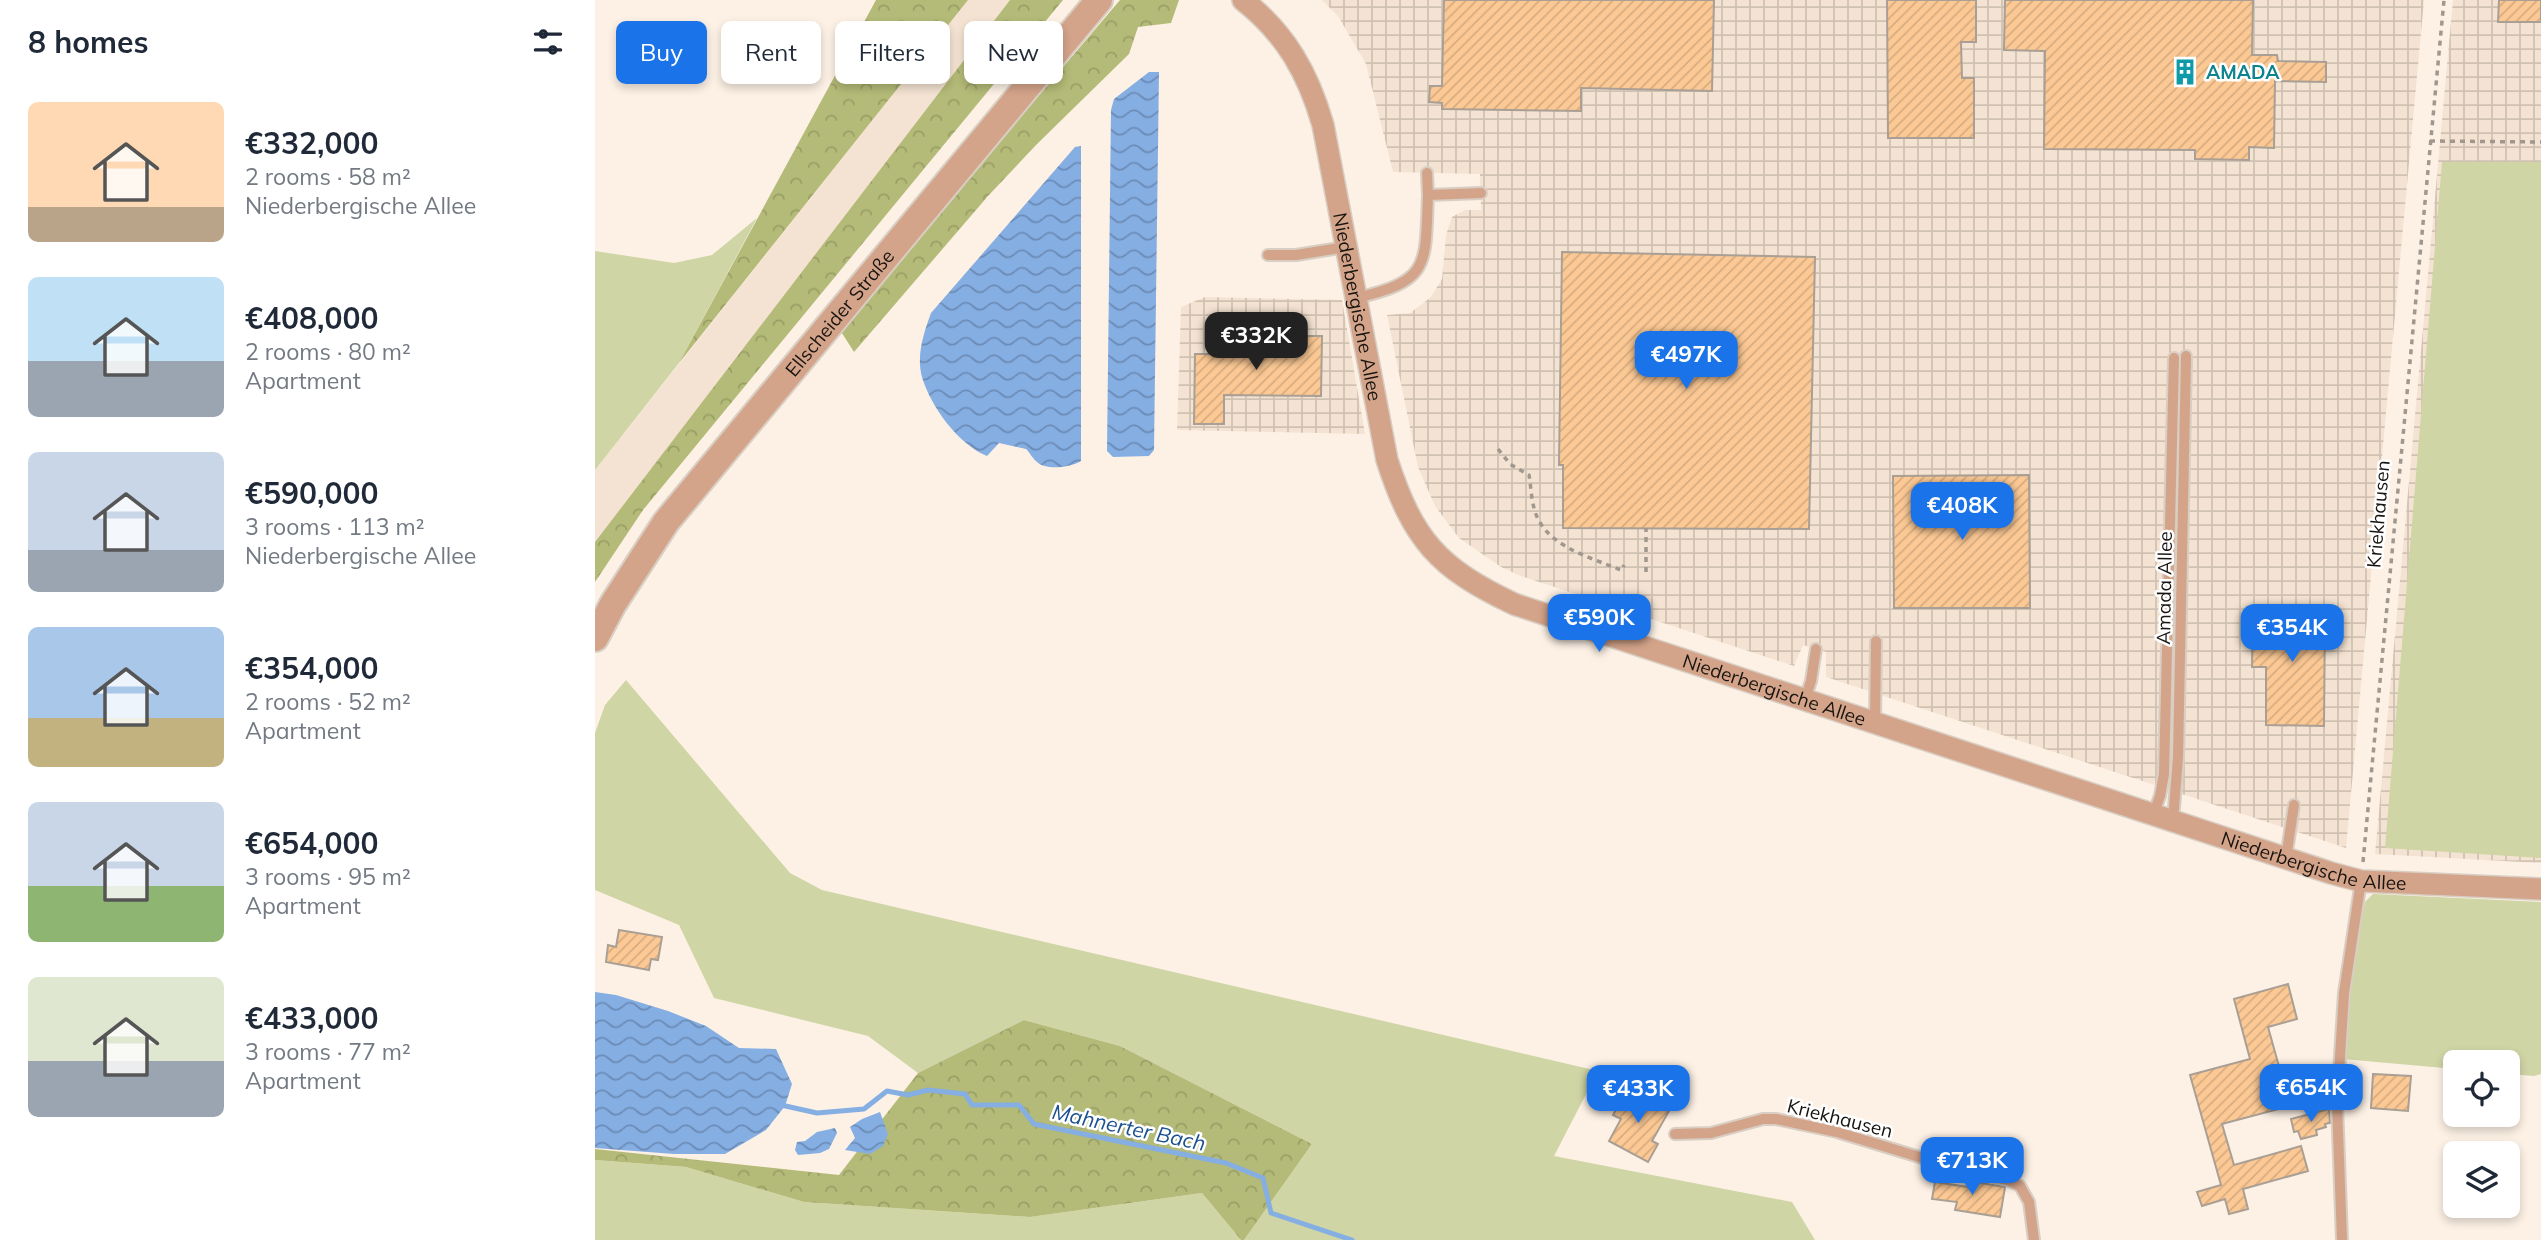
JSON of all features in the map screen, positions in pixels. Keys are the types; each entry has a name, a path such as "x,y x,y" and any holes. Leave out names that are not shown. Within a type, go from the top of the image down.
{"street":[{"name":"Ellscheider Straße","path":"595,638 613,604 666,522 1099,0"},
{"name":"Niederbergische Allee","path":"1243,0 1265,17 1289,48 1304,72 1316,100 1385,449 1397,491 1414,526 1440,558 1461,575 1514,604 2361,881 2541,889"}],"lane":[{"path":"1356,298 1402,285 1416,272 1423,258 1427,173"},
{"path":"1428,195 1481,193"},
{"path":"1268,255 1296,255 1346,247"},
{"name":"Amada Allee","path":"2180,357 2178,757 2163,818 2160,796 2164,775 2180,357"},
{"path":"1875,722 1876,641"},
{"path":"1805,699 1816,649"},
{"path":"2285,858 2294,805"},
{"path":"2342,1240 2337,1104 2344,993 2361,881"},
{"name":"Kriekhausen","path":"1675,1134 1711,1133 1763,1119 1776,1119 1837,1132 1962,1170 2008,1180 2020,1186 2029,1202 2034,1240"}],"path":[{"name":"Kriekhausen","path":"2361,881 2444,0"},
{"path":"2430,141 2541,142"},
{"path":"1498,449 1510,464 1529,475 1534,509 1540,523 1554,540 1618,569 1622,570 1625,565"},
{"path":"1646,528 1646,572"}],"shaded area":[{"path":"968,0 1010,0 994,21 964,21 964,60 950,78 950,23"},
{"path":"1322,0 2424,0 2346,848 1826,677 1826,652 1803,645 1794,666 1521,576 1501,567 1459,538 1435,506 1418,467 1387,315 1410,313 1430,298 1442,279 1446,235 1452,217 1465,210 1481,210 1480,174 1393,172 1366,64 1338,16"},
{"path":"2453,0 2541,0 2541,863 2375,854"},
{"path":"901,84 946,84 595,542 595,470"},
{"path":"1205,297 1342,300 1365,434 1177,430 1181,307"}],"green space":[{"path":"876,0 968,0 950,23 865,21"},
{"path":"1010,0 1063,0 1046,21 994,21"},
{"path":"1120,0 1179,0 1171,23 1138,27 1129,54 988,196 854,352 840,330 1049,84 1063,84 1063,67"},
{"path":"964,60 964,84 994,84 643,510 595,582 595,542 946,84 950,84 950,78"},
{"path":"835,76 835,84 901,84 679,363"},
{"path":"2442,162 2541,162 2541,858 2385,848"},
{"path":"757,218 679,363 595,470 595,251 674,263 712,255"},
{"path":"626,680 790,873 822,890 1598,1071 1554,1156 1792,1202 1815,1240 1244,1240 1312,1144 1120,1046 1024,1020 918,1073 868,1036 714,998 679,925 595,890 595,733 605,705"},
{"path":"2373,894 2541,902 2541,1074 2520,1075 2520,1050 2443,1050 2443,1068 2343,1059 2355,951 2365,902"},
{"path":"1024,1020 1120,1046 1312,1144 1244,1240 1241,1240 1202,1193 1030,1217 804,1202 686,1167 595,1160 595,1149 839,1175 918,1073"},
{"path":"595,1160 686,1167 804,1202 1030,1217 1202,1193 1241,1240 595,1240"}],"water":[{"path":"1149,72 1159,72 1154,450 1149,456 1113,457 1107,451 1111,110 1114,99"},
{"path":"1081,146 1081,461 1065,466 1041,465 1026,449 999,443 987,456 956,434 926,389 920,361 926,328 931,313 1075,147"},
{"path":"595,992 616,995 668,1011 706,1026 739,1048 776,1049 792,1084 785,1106 766,1130 725,1154 674,1154 595,1148"},
{"path":"880,1112 888,1134 883,1146 870,1154 845,1150 855,1138 850,1127"},
{"path":"835,1128 837,1133 829,1149 820,1153 798,1155 795,1150 797,1142 805,1141 817,1132"}],"building":[{"path":"1444,0 1714,0 1712,91 1581,88 1581,111 1442,109 1442,103 1429,102 1430,86 1442,86"},
{"path":"1887,0 1976,0 1976,42 1961,42 1962,78 1974,78 1974,138 1888,138"},
{"name":"AMADA","path":"2005,0 2253,0 2252,55 2277,55 2278,61 2326,62 2326,82 2275,81 2274,148 2249,147 2249,160 2195,159 2195,150 2044,149 2045,51 2004,50"},
{"path":"2499,0 2541,0 2541,22 2498,22"},
{"path":"1562,252 1815,257 1809,529 1563,528 1563,465 1559,465"},
{"path":"1222,336 1322,336 1321,396 1224,395 1224,424 1194,424 1195,354 1222,354"},
{"path":"2029,475 2030,608 1894,608 1893,476"},
{"path":"2253,608 2325,609 2324,726 2266,725 2266,667 2252,667"},
{"path":"619,930 662,937 658,960 651,959 649,970 606,962 608,945 616,947"},
{"path":"2288,984 2297,1019 2268,1027 2290,1106 2222,1124 2234,1165 2301,1146 2308,1171 2243,1189 2248,1209 2229,1214 2225,1199 2202,1206 2197,1192 2221,1185 2190,1075 2250,1059 2234,999"},
{"path":"2373,1074 2411,1076 2408,1111 2371,1108"},
{"path":"1627,1089 1669,1111 1652,1141 1658,1144 1648,1162 1609,1141 1621,1119 1613,1115"},
{"path":"2329,1109 2330,1123 2316,1130 2317,1135 2301,1139 2298,1131 2294,1132 2291,1119"},
{"path":"1969,1181 2005,1187 2000,1217 1955,1210 1957,1202 1932,1199 1935,1182 1968,1187"}],"waterway":[{"name":"Mahnerter Bach","path":"781,1105 817,1113 864,1109 887,1091 908,1095 928,1090 965,1094 972,1105 1019,1105 1034,1124 1226,1163 1263,1178 1271,1213 1352,1240"}],"place":[{"name":"AMADA","path":"2185,72"}]}
